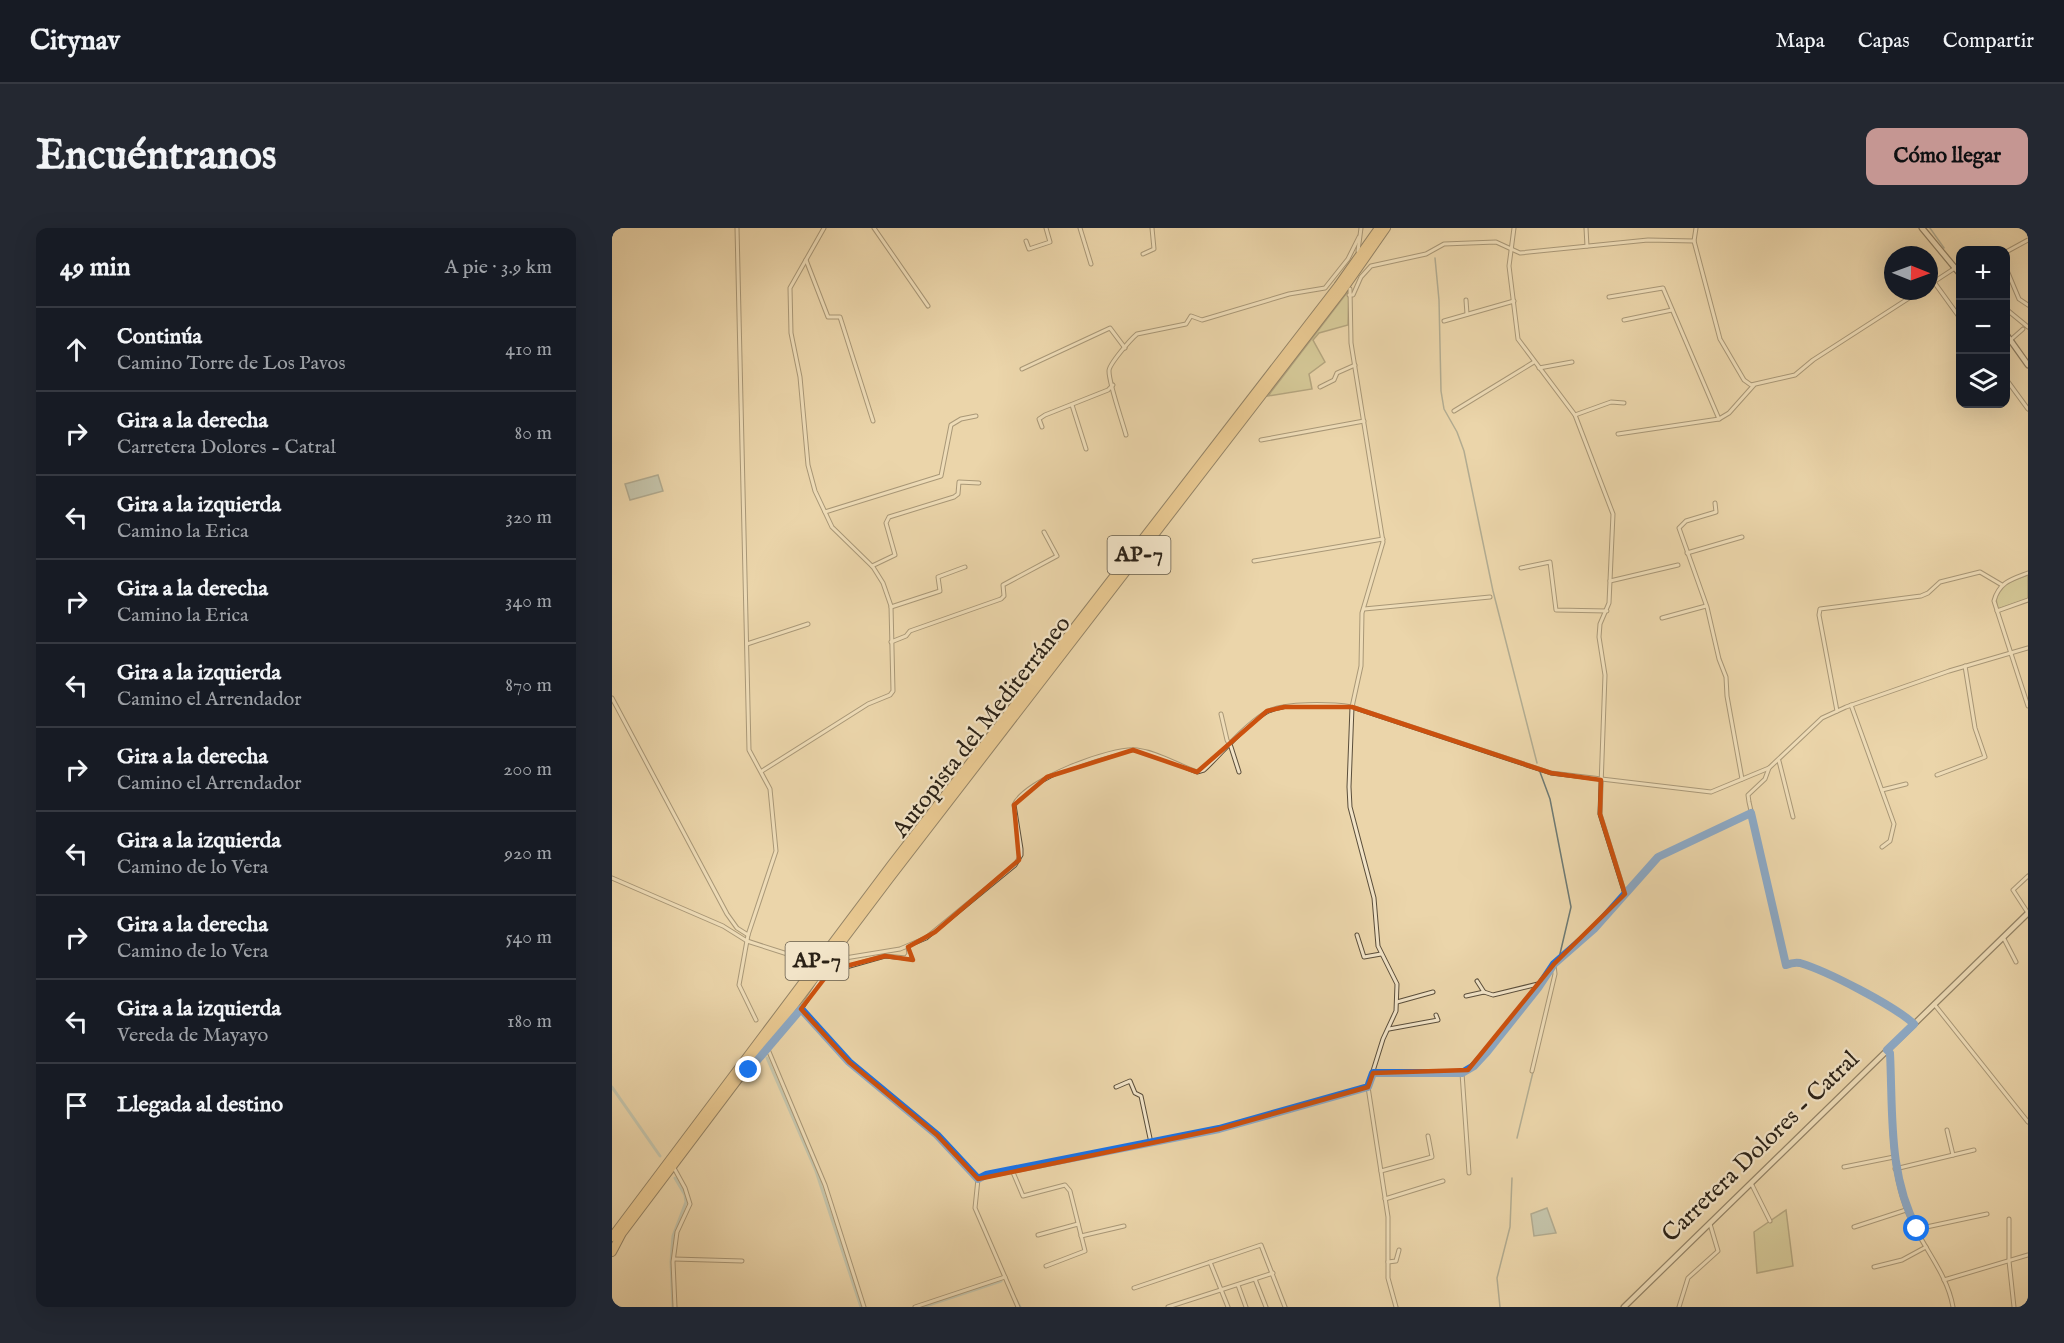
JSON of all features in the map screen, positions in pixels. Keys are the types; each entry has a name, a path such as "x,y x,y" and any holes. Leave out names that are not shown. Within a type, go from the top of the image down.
{"highway":[{"name":"Autopista del Mediterráneo","path":"612,1237 764,1031 1338,286 1378,228"},
{"name":"Autopista del Mediterráneo","path":"612,1252 622,1233 754,1056 1342,291 1386,228"}],"street":[{"path":"737,228 749,750 770,789 776,851 748,935 739,985 756,1020"},
{"path":"762,771 868,704 890,695 893,691 891,607 885,588 872,566 838,535 815,491 808,465 800,377 791,333 790,288 824,228"},
{"path":"874,228 928,306"},
{"path":"1026,241 1029,249 1050,242 1046,228"},
{"path":"1080,228 1091,264"},
{"path":"1143,254 1154,249 1152,228"},
{"path":"1358,251 1360,228"},
{"path":"1514,228 1509,266 1518,339 1575,416 1613,514 1607,611 1600,624 1599,637 1605,675 1600,814 1625,894"},
{"path":"1586,228 1587,246"},
{"path":"1695,228 1694,241 1720,339 1744,380 1754,385"},
{"path":"1922,228 1955,268 1938,279"},
{"path":"1126,435 1109,368 1137,334 1186,324 1191,316 1202,320 1290,294 1325,288 1348,259 1359,237"},
{"path":"1349,295 1353,295 1361,277 1371,266 1426,255 1444,244 1497,242 1520,253 1647,240 1694,241"},
{"path":"2010,250 2028,240"},
{"path":"806,260 828,317 840,317 873,421"},
{"path":"2010,282 2022,303 2028,305"},
{"path":"1609,297 1663,288 1719,419"},
{"path":"1938,288 1956,312"},
{"path":"1350,289 1350,333 1383,539 1364,609 1361,666 1352,707 1350,807 1374,898 1377,939 1381,954 1397,984 1396,1011 1368,1087 1388,1217 1388,1278 1396,1307"},
{"path":"1466,300 1467,315"},
{"path":"1618,434 1719,419 1729,413 1754,385 1795,375 1813,360 1906,300"},
{"path":"1444,321 1514,301"},
{"path":"1624,320 1672,310"},
{"path":"2010,312 2028,327"},
{"path":"1022,369 1110,328 1125,348"},
{"path":"2010,340 2023,328"},
{"path":"2010,344 2028,365"},
{"path":"1454,411 1534,362"},
{"path":"1539,368 1572,362"},
{"path":"1320,387 1334,380 1337,373 1355,364"},
{"path":"1042,427 1039,419 1108,390 1113,384"},
{"path":"2010,384 2028,409"},
{"path":"2023,402 2028,398"},
{"path":"1575,416 1611,402 1624,403"},
{"path":"1072,404 1086,449"},
{"path":"825,512 941,476 951,424 976,416"},
{"path":"1261,440 1364,421"},
{"path":"872,566 895,555 886,523 889,517 954,497 957,494 959,482 979,483"},
{"path":"1715,503 1716,512 1686,521 1679,528 1706,606 1726,677 1727,696 1742,779"},
{"path":"891,642 906,636 910,631 1001,599 1004,596 1003,585 1057,556 1044,532"},
{"path":"1687,553 1742,537"},
{"path":"1254,561 1383,539"},
{"path":"1521,568 1550,562 1556,610 1607,611"},
{"path":"1610,580 1678,565"},
{"path":"891,607 940,591 938,577 965,567"},
{"path":"1837,711 1819,615 1820,609 1921,596 1929,593 1940,582 1980,572 2000,586"},
{"path":"2028,573 2000,586 1994,601 2028,706"},
{"path":"1364,609 1490,597"},
{"path":"1997,611 2028,600"},
{"path":"1662,618 1706,606"},
{"path":"746,644 808,624"},
{"path":"612,878 723,926 747,941 803,959 845,958 908,947 926,938 946,924 1019,861 1021,849 1014,805 1020,796 1047,777 1128,750 1161,756 1197,772 1204,770 1267,711 1284,707 1325,705 1352,707 1551,773 1711,792 1769,768 1822,718 1837,711 1965,666 2028,648"},
{"path":"1937,775 1985,757 1975,728 1965,666"},
{"path":"2022,688 2028,686"},
{"path":"612,698 727,914 737,928 748,935"},
{"path":"1851,705 1894,824 1890,841 1882,847"},
{"path":"1221,714 1227,740 1239,772"},
{"path":"1779,761 1793,817"},
{"path":"1769,768 1765,779 1748,795 1786,965 1799,962 1843,982 1904,1015 1914,1024"},
{"path":"1882,790 1906,784"},
{"path":"1373,1073 1462,1073 1474,1066 1540,986 1554,964 1594,929 1658,857 1751,813"},
{"path":"2028,876 2013,890 2028,913"},
{"name":"Carretera Dolores - Catral","path":"1624,1307 2028,913"},
{"path":"1358,935 1364,957 1381,954"},
{"path":"2003,937 2016,962"},
{"path":"675,1307 674,1259 677,1232 690,1204 685,1188 674,1168 767,1047 801,1009 825,973 885,956 906,958 909,954 908,947"},
{"path":"1532,1071 1555,974 1554,964"},
{"path":"1477,981 1484,992"},
{"path":"1467,996 1484,992 1492,995 1538,984 1540,986"},
{"path":"1396,1002 1433,992"},
{"path":"1934,1004 2028,1122"},
{"path":"801,1009 849,1062 937,1135 978,1179 975,1208 1018,1307"},
{"path":"1388,1029 1438,1020 1436,1015"},
{"path":"767,1047 825,1185 864,1307"},
{"path":"1887,1050 1890,1053 1895,1169 1906,1210 1944,1280 1953,1307"},
{"path":"1462,1073 1469,1173"},
{"path":"1116,1087 1130,1081 1135,1093 1141,1096 1151,1143"},
{"path":"978,1179 1012,1170 1219,1129 1368,1087"},
{"path":"1947,1130 1953,1155"},
{"path":"1381,1171 1432,1157 1428,1136"},
{"path":"1895,1169 1974,1150"},
{"path":"1844,1167 1894,1157"},
{"path":"1012,1170 1023,1196 1065,1185 1068,1187 1084,1254 1047,1266"},
{"path":"1385,1199 1443,1181"},
{"path":"1751,1183 1770,1221"},
{"path":"1854,1227 1906,1210"},
{"path":"1917,1229 1987,1214"},
{"path":"2009,1219 2009,1261 2014,1307"},
{"path":"1678,1307 1688,1278 1718,1251 1709,1223"},
{"path":"1038,1235 1078,1224"},
{"path":"1081,1236 1124,1226"},
{"path":"1134,1288 1261,1245 1285,1307"},
{"path":"1874,1267 1902,1260 1926,1247"},
{"path":"1388,1262 1396,1261 1399,1250"},
{"path":"1944,1280 2028,1255"},
{"path":"674,1259 742,1261"},
{"path":"1210,1262 1228,1307"},
{"path":"1168,1307 1273,1273"},
{"path":"915,1307 1005,1277"},
{"path":"1255,1279 1266,1307"},
{"path":"1238,1285 1246,1307"}],"highlighted area":[{"path":"1284,707 1352,707 1551,773 1601,780 1600,814 1625,894 1554,964 1468,1070 1373,1073 1368,1087 1219,1129 978,1179 937,1135 849,1062 801,1009 831,970 885,956 913,960 908,947 935,932 1019,860 1014,805 1047,777 1133,750 1197,772 1267,711"}],"shaded area":[{"path":"1349,290 1348,325 1319,333 1313,340 1325,362 1309,374 1312,389 1268,396"},
{"path":"2028,575 2028,599 1998,609 1996,601 1999,590"},
{"path":"1786,1210 1793,1266 1757,1273 1754,1232"}],"water":[{"path":"658,475 663,491 630,500 625,484"},
{"path":"1547,1208 1556,1233 1534,1236 1531,1214"}],"waterway":[{"path":"1930,228 1944,248"},
{"path":"1435,258 1439,300 1441,391 1444,409 1457,432 1464,451 1493,591 1537,763"},
{"path":"1540,772 1550,799 1571,907 1559,958"},
{"path":"767,1058 816,1171 861,1307"},
{"path":"1517,1138 1533,1072"},
{"path":"612,1087 660,1156"},
{"path":"673,1307 671,1262 673,1236 686,1202 685,1195 675,1178"},
{"path":"1500,1307 1497,1278 1510,1227 1512,1178"},
{"path":"923,1307 1001,1281"},
{"path":"1016,1300 1020,1307"}],"route":[{"path":"749,1070 801,1009 849,1062 879,1090 937,1135 978,1179 986,1175 1219,1129 1368,1087 1373,1073 1462,1073 1474,1066 1487,1052 1538,988 1554,964 1574,949 1594,929 1658,857 1751,813 1786,965 1799,962 1843,982 1904,1015 1914,1024 1887,1050 1890,1053 1895,1172 1906,1210 1917,1229"}]}
